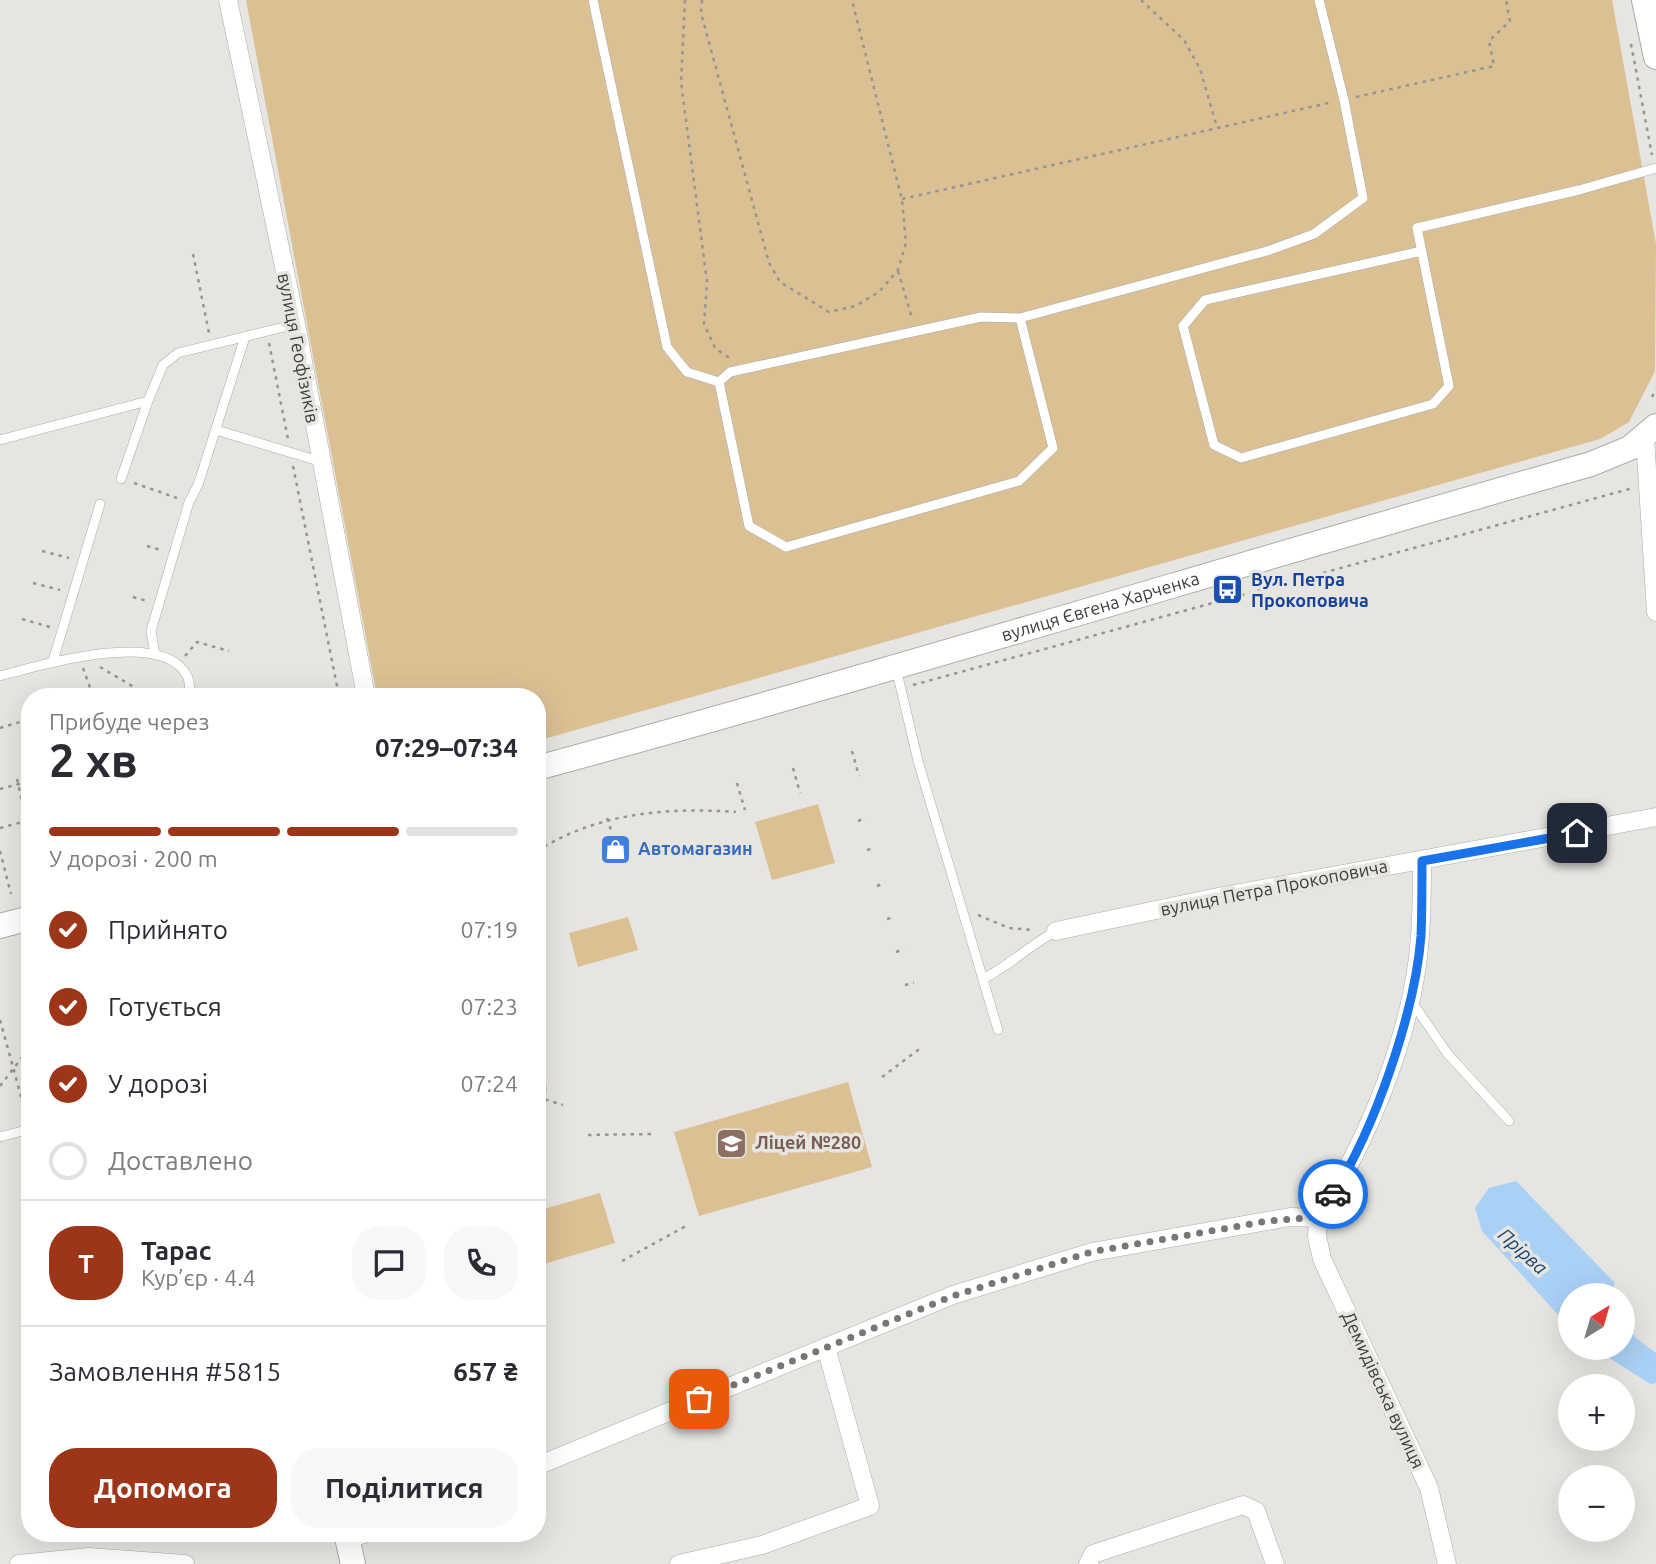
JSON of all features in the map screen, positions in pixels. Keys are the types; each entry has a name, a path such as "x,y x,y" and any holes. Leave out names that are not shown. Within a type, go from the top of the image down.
{"main road":[{"path":"1644,0 1656,57"},
{"name":"вулиця Євгена Харченка","path":"546,766 899,678 1290,549 1591,464 1630,448 1650,432"},
{"path":"0,926 21,920"}],"street":[{"name":"вулиця Геофізиків","path":"228,0 274,233 296,324 319,461 364,688"},
{"path":"1650,432 1648,484 1656,612"},
{"name":"вулиця Петра Прокоповича","path":"1056,931 1656,817"},
{"path":"546,1462 953,1296 1091,1252 1252,1223 1318,1217 1341,1182 1365,1130 1392,1062 1410,1001 1420,938 1422,861"},
{"name":"Демидівська вулиця","path":"1318,1217 1317,1236 1322,1259 1420,1467 1443,1538 1447,1564"},
{"path":"679,1564 762,1545 870,1506 826,1347"},
{"path":"1088,1564 1093,1554 1242,1504 1256,1511 1275,1564"},
{"path":"19,1564 89,1556 185,1564"}],"lane":[{"path":"593,0 667,347 687,372 719,382"},
{"path":"719,382 730,372 981,317 1020,318 1267,251 1314,234 1363,198 1344,100 1319,0"},
{"path":"1422,251 1205,300 1183,326 1214,445 1241,458 1433,404 1449,386 1422,251 1417,228 1579,190 1656,168"},
{"path":"719,382 749,526 786,547 1019,481 1053,448 1020,318"},
{"path":"121,479 163,365 178,353 296,324"},
{"path":"155,654 151,631 189,502 245,337"},
{"path":"0,440 148,401"},
{"path":"215,430 319,461"},
{"path":"53,661 100,504"},
{"path":"0,677 79,655 155,654 179,665 190,688"},
{"path":"899,678 960,906 998,1030"},
{"path":"983,979 1008,966 1028,946 1056,931"},
{"path":"1410,1001 1447,1053 1509,1121"},
{"path":"0,1137 21,1131"}],"path":[{"path":"685,0 681,82 707,282 705,324 715,348 744,369"},
{"path":"702,0 701,13 769,262 780,282 829,312 855,306 879,292 898,270 906,243 901,200 852,0"},
{"path":"1141,0 1184,40 1200,69 1217,127"},
{"path":"901,200 1494,66 1489,41 1510,21 1506,0"},
{"path":"1629,39 1656,168"},
{"path":"193,254 211,345"},
{"path":"898,270 916,331"},
{"path":"267,332 337,688"},
{"path":"1652,397 1656,389"},
{"path":"121,479 189,502"},
{"path":"899,678 1648,484"},
{"path":"42,551 83,562"},
{"path":"33,583 74,594"},
{"path":"22,620 63,630"},
{"path":"179,665 197,642 229,651"},
{"path":"79,655 90,688"},
{"path":"79,655 135,688"},
{"path":"0,729 21,722"},
{"path":"852,751 859,776"},
{"path":"793,768 800,793"},
{"path":"17,779 21,795"},
{"path":"0,789 21,783"},
{"path":"737,783 745,810"},
{"path":"546,847 607,818 697,809 736,812"},
{"path":"607,818 611,830"},
{"path":"858,821 866,818"},
{"path":"0,828 21,822"},
{"path":"867,850 875,848"},
{"path":"0,851 11,894"},
{"path":"877,886 885,883"},
{"path":"960,906 1009,928 1056,931"},
{"path":"887,919 895,917"},
{"path":"896,952 904,949"},
{"path":"905,985 914,983"},
{"path":"0,1020 21,1096"},
{"path":"882,1077 922,1048"},
{"path":"0,1086 21,1058"},
{"path":"546,1100 564,1105"},
{"path":"588,1135 654,1134"},
{"path":"622,1261 685,1226"}],"shaded area":[{"path":"246,0 1612,0 1656,244 1655,371 1629,422 1600,439 546,738 546,688 375,688"},
{"path":"818,804 835,863 772,880 755,822"},
{"path":"628,917 638,950 578,967 569,933"},
{"path":"848,1082 872,1167 699,1216 674,1132"},
{"path":"600,1193 615,1243 546,1263 546,1208"}],"water":[{"name":"Прірва","path":"1516,1181 1614,1283 1558,1283 1558,1315 1482,1231 1475,1208 1489,1188"},
{"path":"1635,1337 1656,1353 1656,1383 1650,1384 1613,1360 1635,1360"}],"way so far":[{"path":"699,1399 953,1296 1091,1252 1290,1217 1318,1217 1333,1194"}],"place":[{"name":"Вул. Петра Прокоповича","path":"1228,590"},
{"name":"Автомагазин","path":"615,849"},
{"name":"Ліцей №280","path":"732,1143"}],"route":[{"path":"1333,1194 1365,1130 1392,1062 1410,1001 1420,938 1422,861 1577,833"}]}
